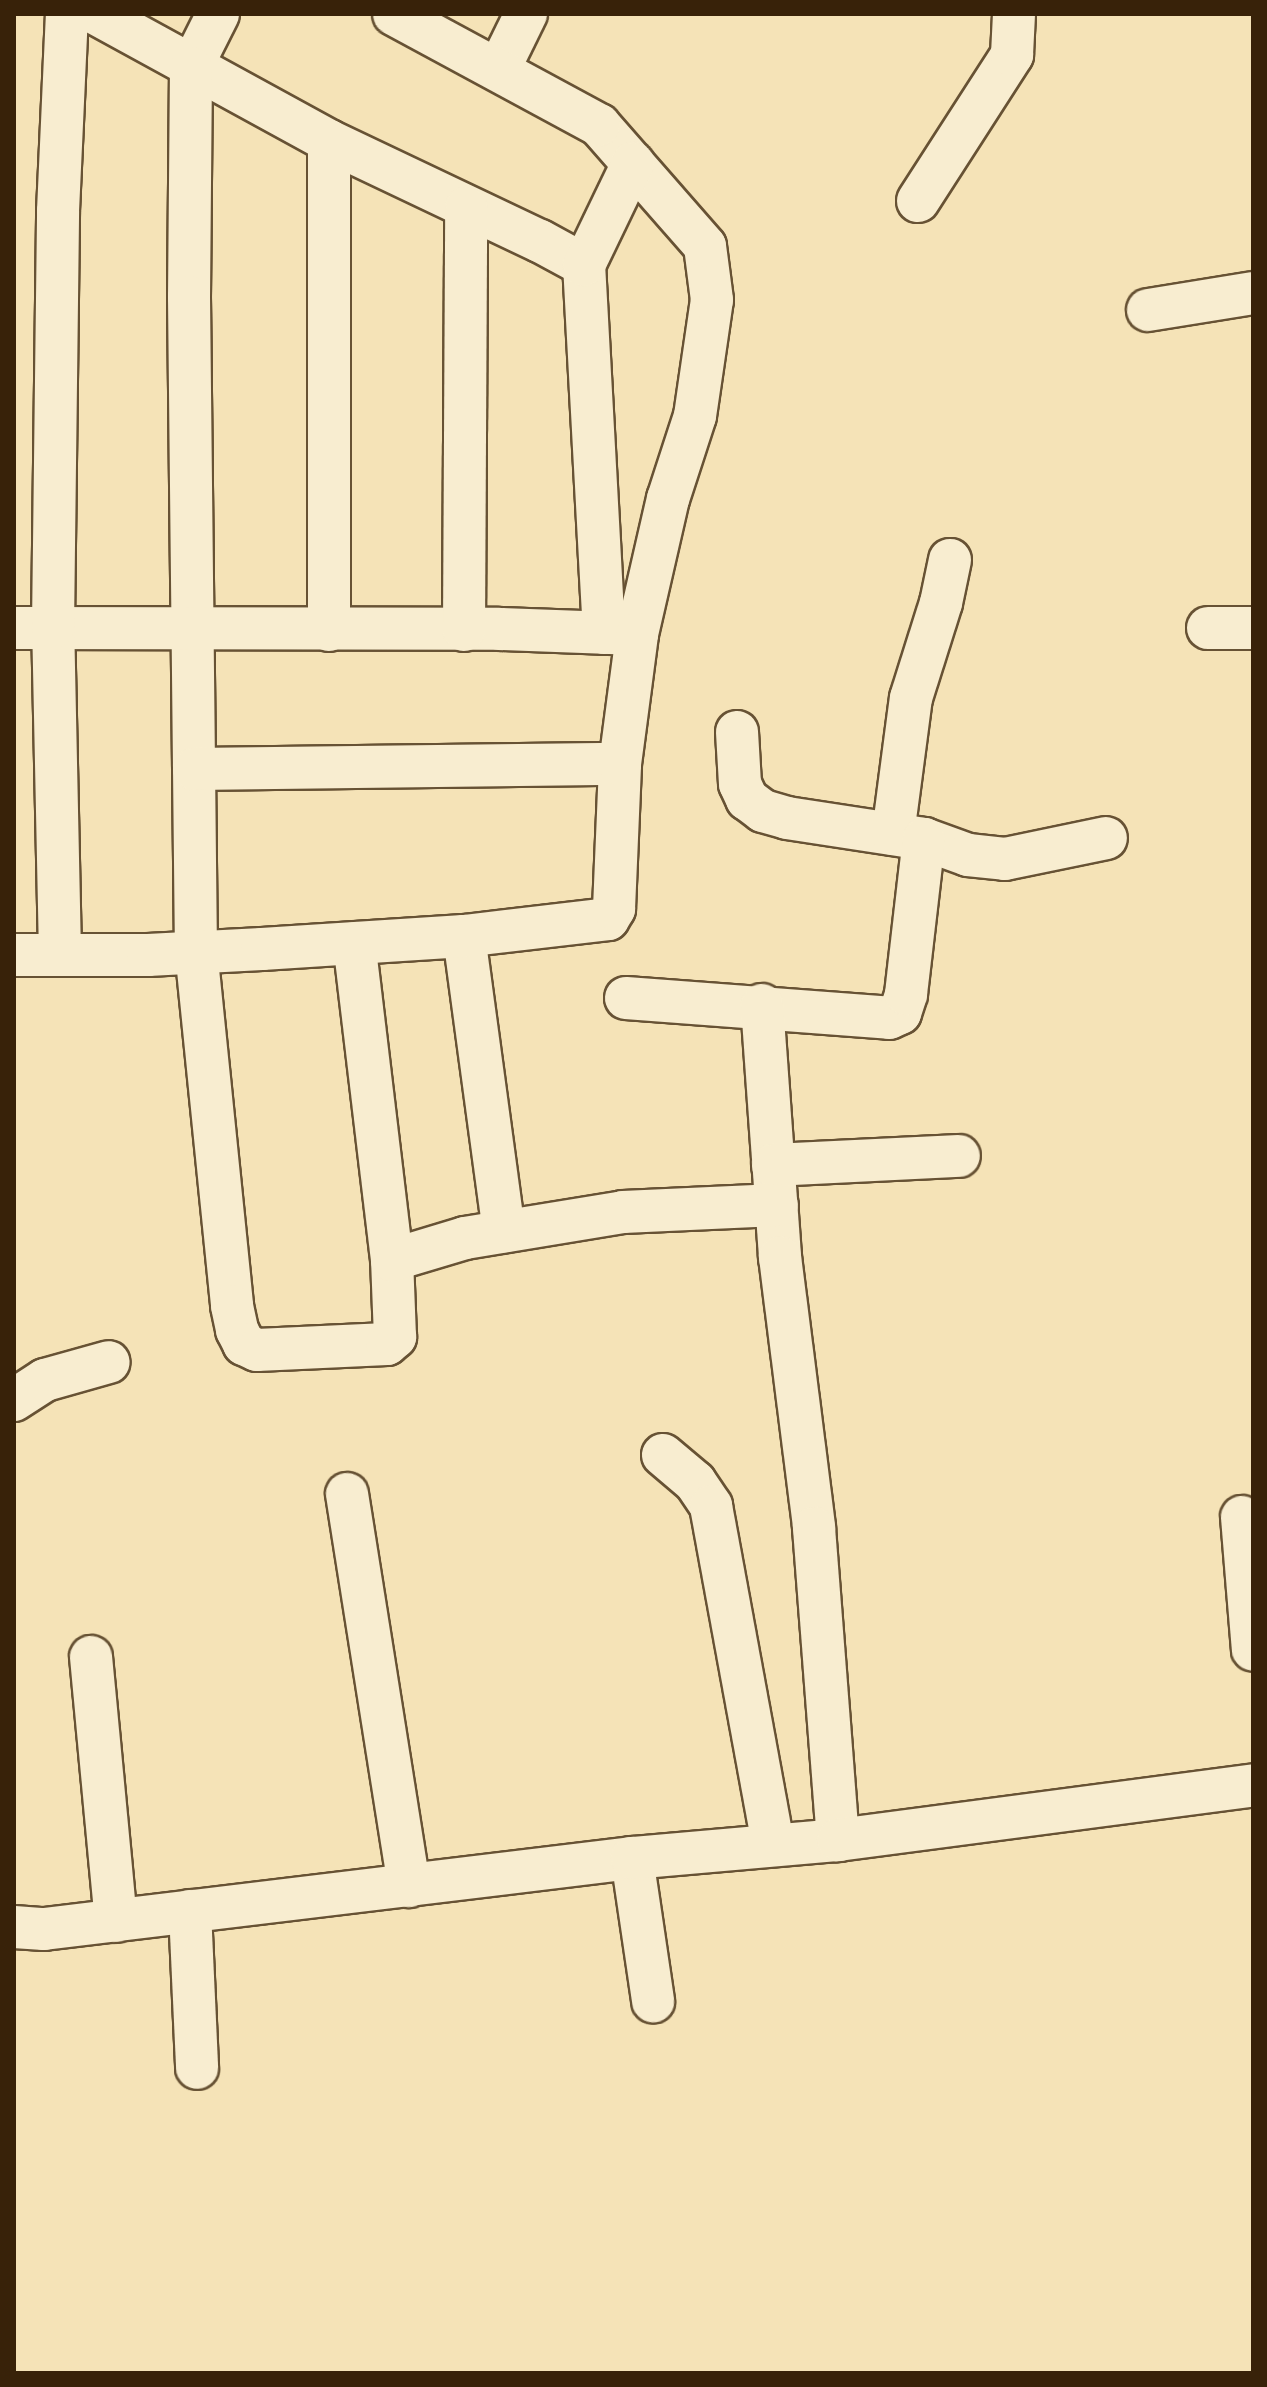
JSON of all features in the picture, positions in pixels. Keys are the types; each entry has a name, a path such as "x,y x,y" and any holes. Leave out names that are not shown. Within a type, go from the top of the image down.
{"street":[{"path":"60,954 34,628 67,14"},
{"path":"97,14 329,141 584,265"},
{"path":"218,14 191,68 189,297 196,950 232,1306 237,1330 244,1344 257,1350 387,1344 395,1337 397,1326 392,1260 354,943"},
{"path":"394,14 599,125 705,246 712,300 695,416 665,511 620,633"},
{"path":"499,69 526,14"},
{"path":"918,201 1012,55 1014,14"},
{"path":"329,141 329,630"},
{"path":"14,955 148,955 354,943 464,936 608,919 614,909 620,764 620,633 584,265 633,163"},
{"path":"464,630 466,208"},
{"path":"1148,310 1253,293"},
{"path":"626,998 762,1005 889,1018 900,1013 906,994 911,698 941,603 950,560"},
{"path":"34,628 620,633"},
{"path":"1208,628 1253,628"},
{"path":"737,732 740,784 747,799 763,811 787,818 909,837 968,855 1005,859 1106,838"},
{"path":"194,769 620,764"},
{"path":"464,936 504,1231"},
{"path":"762,1005 775,1185 814,1528 838,1840"},
{"path":"392,1260 465,1238 959,1156"},
{"path":"14,1400 45,1380 109,1362"},
{"path":"663,1455 695,1482 711,1506 773,1844"},
{"path":"347,1494 409,1886"},
{"path":"1242,1517 1253,1650"},
{"path":"91,1657 116,1921"},
{"path":"14,1927 44,1929 632,1858 838,1840 1253,1785"},
{"path":"632,1858 653,2001"},
{"path":"190,1911 197,2068"}]}
